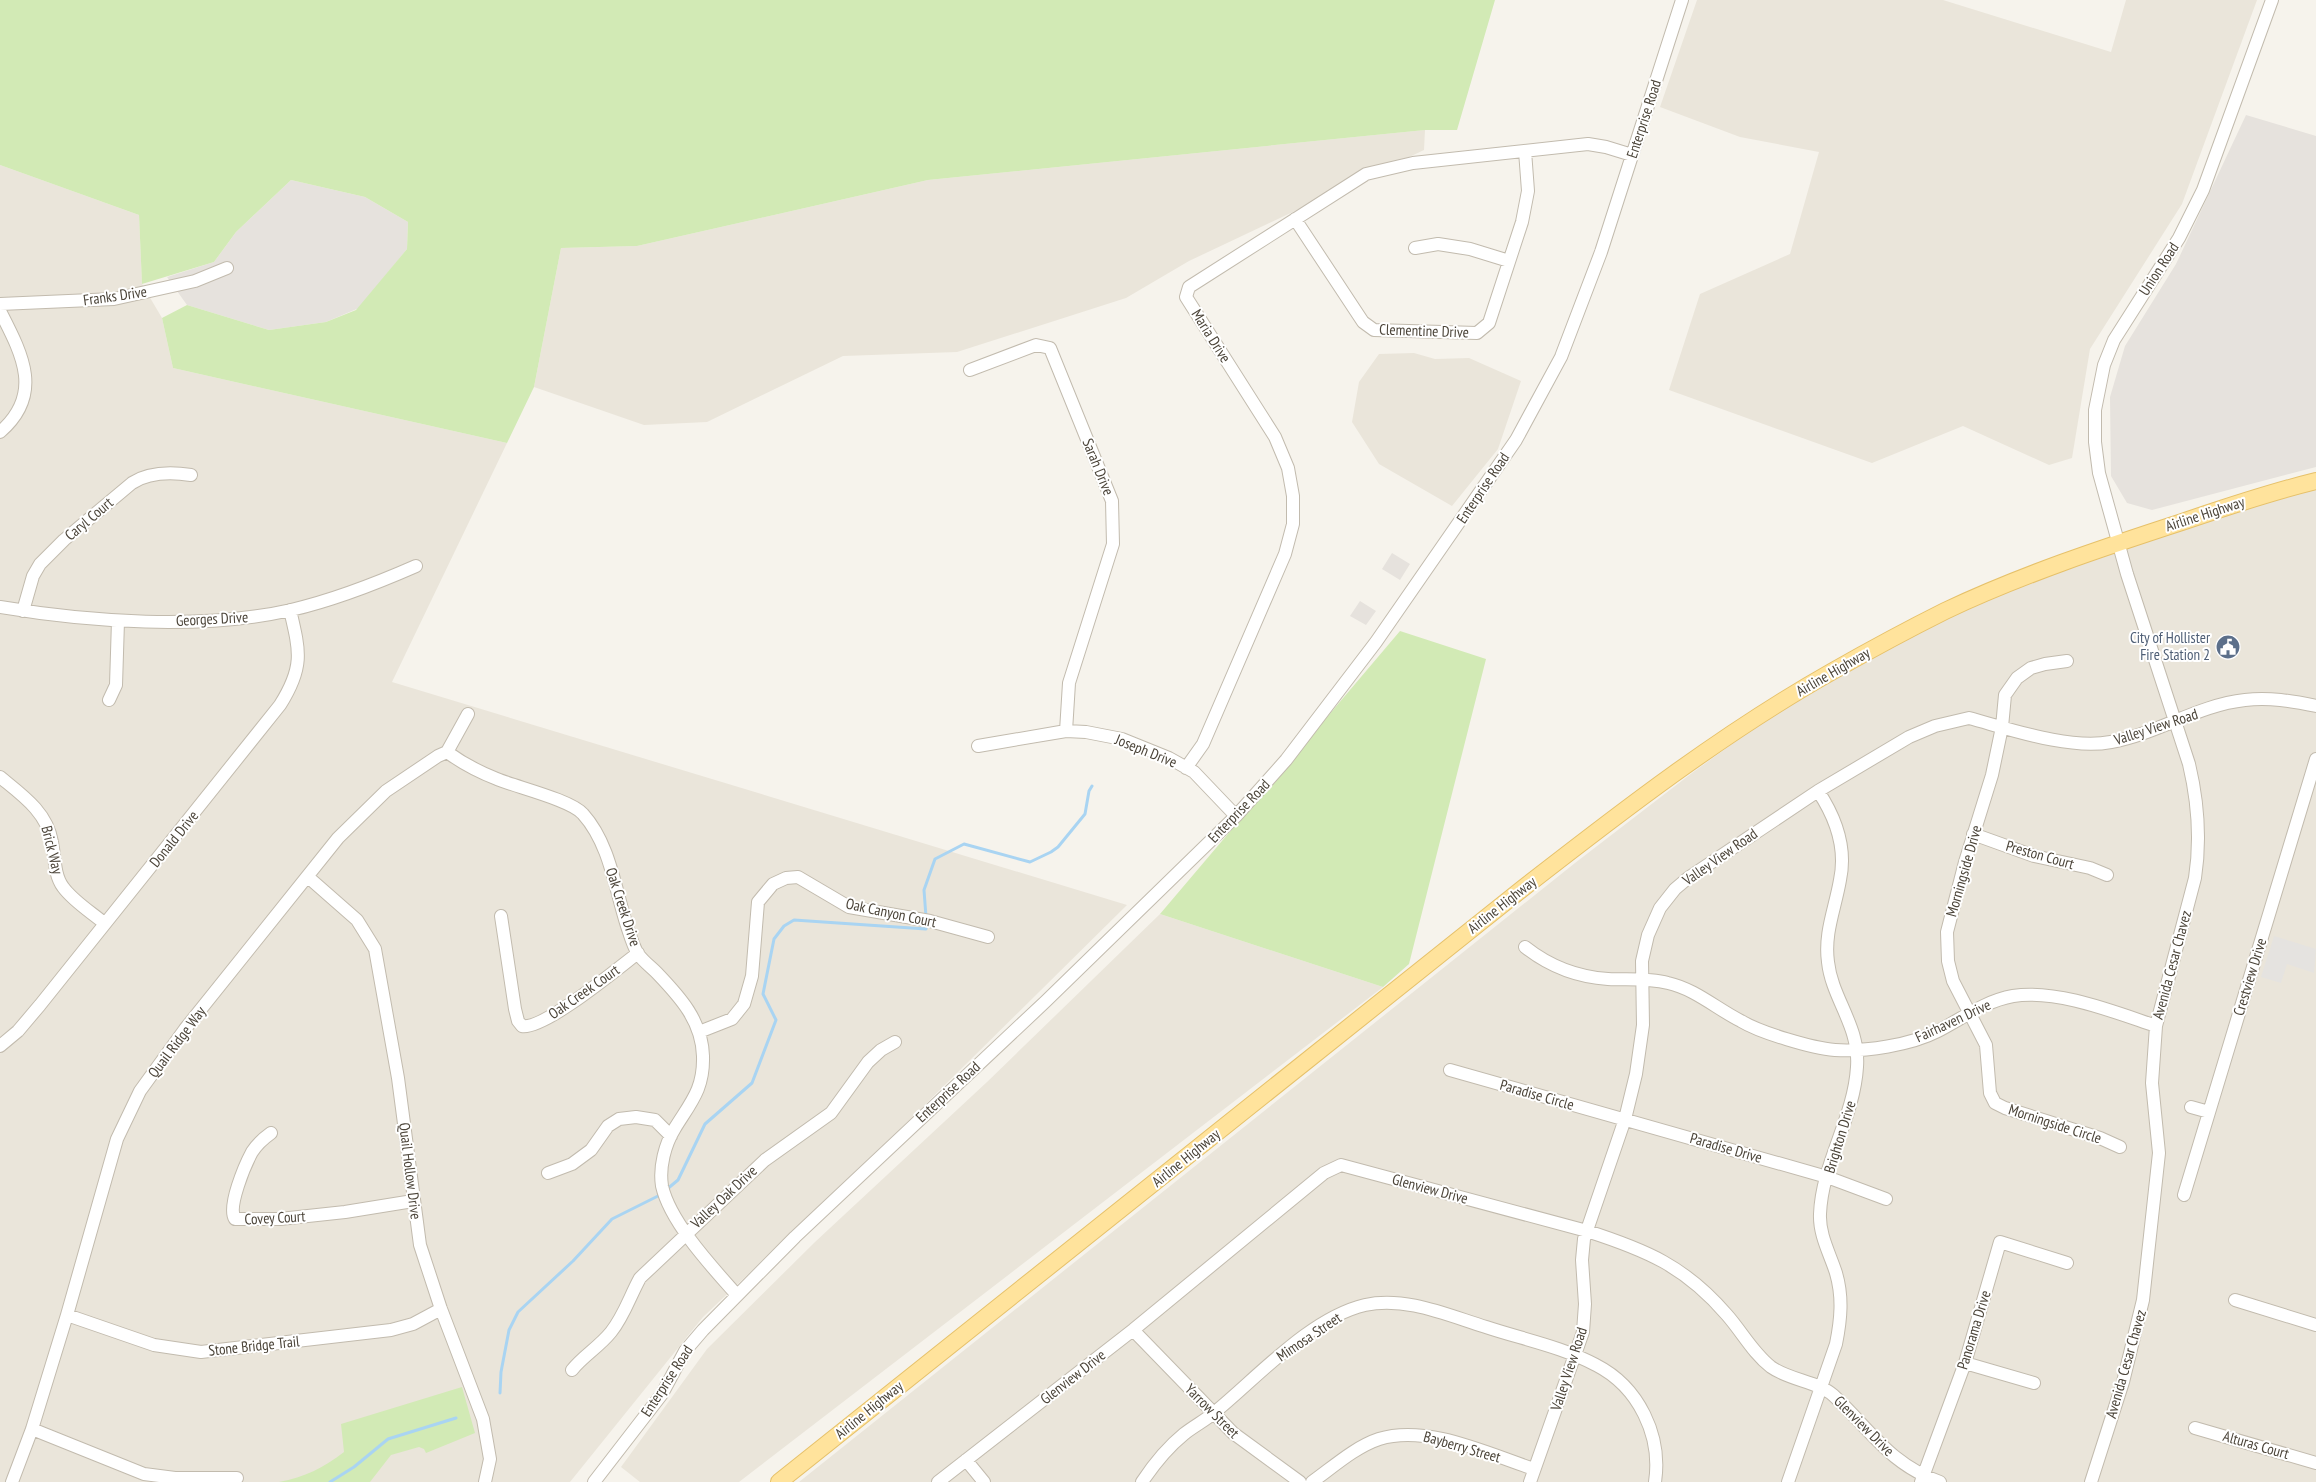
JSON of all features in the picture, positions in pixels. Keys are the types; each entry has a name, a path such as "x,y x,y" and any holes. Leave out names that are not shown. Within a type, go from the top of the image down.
{"main road":[{"name":"Airline Highway","path":"779,1482 1522,888 1691,762 1761,715 1832,672 1936,616 1994,590 2118,543 2261,496 2316,481"}],"street":[{"name":"Enterprise Road","path":"594,1482 662,1394 685,1351 736,1294 1046,1001 1236,816 1286,760 1376,642 1516,440 1561,357 1601,252 1682,0"},
{"name":"Union Road","path":"2118,543 2099,473 2095,442 2095,410 2104,365 2123,324 2158,272 2190,219 2212,168 2272,0"},
{"name":"Maria Drive","path":"1186,768 1203,744 1285,554 1293,524 1293,496 1288,468 1275,437 1186,297 1188,287 1366,174 1413,163 1588,144 1632,155"},
{"name":"Clementine Drive","path":"1295,219 1363,322 1374,330 1477,333 1489,323 1522,222 1528,191 1525,151"},
{"path":"1416,248 1438,244 1470,249 1510,261"},
{"name":"Franks Drive","path":"0,304 114,299 195,281 227,268"},
{"path":"0,311 17,346 26,384 23,402 19,411 0,432"},
{"name":"Sarah Drive","path":"970,370 1036,345 1050,348 1112,501 1113,544 1069,683 1066,731"},
{"name":"Caryl Court","path":"23,611 33,576 40,564 64,540 132,483 144,477 166,473 191,475"},
{"name":"Avenida Cesar Chavez","path":"2091,1482 2126,1373 2140,1318 2147,1273 2159,1153 2152,1082 2156,1026 2162,994 2188,907 2198,858 2198,810 2189,764 2118,543"},
{"name":"Georges Drive","path":"0,607 118,621 199,620 252,616 290,610 339,597 416,566"},
{"name":"Donald Drive","path":"0,1046 30,1018 104,923 253,742 288,693 297,671 298,661 298,650 290,610"},
{"path":"109,700 116,686 118,621"},
{"name":"Morningside Drive","path":"1970,1012 1953,981 1946,946 1950,914 1992,775 2002,727 2005,695 2017,678 2038,666 2067,661"},
{"name":"Valley View Road","path":"1530,1482 1575,1356 1584,1320 1582,1260 1587,1231 1625,1119 1640,1051 1643,1017 1642,961 1648,935 1660,908 1675,889 1721,855 1818,791 1909,737 1935,726 1970,718 2061,741 2093,744 2110,743 2130,738 2224,704 2244,700 2285,699 2316,706"},
{"path":"447,752 468,714"},
{"name":"Joseph Drive","path":"978,746 1066,731 1086,732 1122,739 1169,758 1194,772 1236,816"},
{"name":"Oak Creek Drive","path":"447,752 461,763 583,813 602,844 619,902 638,953 679,996 699,1032 703,1054 701,1085 691,1105 671,1136 663,1160 662,1186 672,1210 687,1233 736,1294"},
{"name":"Quail Ridge Way","path":"12,1482 32,1430 68,1315 117,1139 140,1091 185,1029 338,838 386,791 447,752"},
{"name":"Crestview Drive","path":"2184,1195 2316,759"},
{"name":"Brick Way","path":"0,777 30,802 44,819 52,840 56,871 64,888 104,923"},
{"name":"Brighton Drive","path":"1788,1482 1836,1344 1842,1306 1838,1280 1820,1220 1827,1177 1854,1092 1857,1067 1857,1048 1828,963 1828,929 1840,881 1843,855 1835,822 1818,791"},
{"name":"Preston Court","path":"1973,834 2034,856 2090,868 2107,875"},
{"name":"Quail Hollow Drive","path":"308,877 357,920 375,949 399,1087 413,1201 422,1254 483,1419 490,1459 485,1482"},
{"name":"Oak Canyon Court","path":"699,1032 732,1019 744,1004 752,976 758,902 774,884 786,878 798,877 849,907 930,921 988,937"},
{"name":"Oak Creek Court","path":"501,916 515,1009 518,1021 522,1026 527,1027 545,1020 570,1004 638,953"},
{"name":"Fairhaven Drive","path":"1525,947 1542,961 1566,971 1607,979 1641,979 1682,987 1742,1022 1780,1036 1825,1048 1896,1045 1914,1040 1937,1032 1970,1012 1994,1001 2012,996 2045,995 2061,998 2156,1026"},
{"name":"Morningside Circle","path":"1970,1012 1986,1045 1990,1093 1995,1103 2005,1108 2100,1138 2120,1147"},
{"name":"Valley Oak Drive","path":"572,1370 617,1325 640,1278 765,1160 826,1117 868,1062 881,1050 895,1042"},
{"name":"Paradise Circle","path":"1450,1070 1625,1119"},
{"path":"2191,1107 2209,1112"},
{"path":"548,1173 572,1164 591,1150 608,1126 619,1119 636,1117 654,1120 671,1136"},
{"name":"Paradise Drive","path":"1625,1119 1827,1177 1886,1199"},
{"name":"Covey Court","path":"271,1133 259,1143 251,1154 243,1173 232,1209 235,1219 280,1219 345,1212 413,1201"},
{"name":"Glenview Drive","path":"938,1482 1132,1330 1324,1173 1341,1165 1587,1231 1642,1250 1680,1271 1709,1294 1759,1356 1771,1367 1795,1380 1831,1393 1884,1449 1922,1479 1940,1482"},
{"name":"Panorama Drive","path":"1922,1479 1964,1363 2000,1242 2067,1263"},
{"path":"2235,1300 2316,1325"},
{"name":"Mimosa Street","path":"1142,1482 1173,1443 1214,1414 1278,1357 1340,1314 1366,1305 1384,1303 1412,1305 1575,1356 1607,1372 1636,1401 1646,1418 1656,1444 1657,1466 1655,1482"},
{"name":"Stone Bridge Trail","path":"68,1315 154,1345 201,1352 391,1330 412,1324 441,1309"},
{"name":"Yarrow Street","path":"1132,1330 1233,1433 1300,1482"},
{"path":"1964,1363 2034,1383"},
{"name":"Alturas Court","path":"2195,1428 2316,1463"},
{"path":"32,1430 144,1474 175,1478 237,1478"},
{"name":"Bayberry Street","path":"1312,1482 1359,1448 1378,1440 1399,1435 1416,1434 1437,1438 1534,1468"},
{"path":"966,1460 984,1482"}],"shaded area":[{"path":"1697,0 1943,0 2111,52 2126,0 2257,0 2182,204 2090,349 2072,458 2049,465 1963,426 1872,463 1669,390 1700,294 1790,254 1819,152 1740,137 1660,107"},
{"path":"2246,115 2316,136 2316,467 2152,510 2127,503 2111,476 2110,397 2125,346 2176,264"},
{"path":"1425,130 1424,150 1189,261 1126,298 957,352 843,356 707,422 644,425 534,387 561,248 637,246 928,180"},
{"path":"0,165 139,215 142,284 162,318 173,368 507,443 392,682 1127,905 876,1153 703,1317 570,1482 0,1482"},
{"path":"291,180 365,197 408,222 407,249 359,308 326,322 269,330 187,305 167,277 214,262 236,232"},
{"path":"1414,353 1435,359 1469,358 1521,381 1498,449 1452,506 1379,464 1352,422 1359,382 1379,354"},
{"path":"2316,482 2316,1482 799,1482 1575,863 1692,773 1815,684 2022,581"},
{"path":"1392,553 1410,564 1400,580 1382,569"},
{"path":"1360,601 1376,611 1366,625 1350,616"},
{"path":"1160,914 1383,987 739,1482 640,1482 621,1467 707,1349 815,1242 987,1082"},
{"path":"2274,936 2316,949 2314,973 2287,964 2281,983 2261,977"}],"green space":[{"path":"0,0 1495,0 1457,130 1425,130 928,180 637,246 561,248 534,387 507,443 173,368 162,318 187,305 269,330 326,322 356,310 407,249 408,222 365,197 291,180 236,232 214,262 142,284 139,215 0,165"},
{"path":"1400,631 1486,659 1409,964 1383,987 1160,914"},
{"path":"462,1387 475,1433 426,1453 424,1449 419,1447 391,1455 370,1482 279,1482 313,1471 329,1463 344,1452 341,1424"}],"waterway":[{"path":"926,917 924,890 935,859 964,844 1030,862 1058,847 1085,814 1089,791 1092,786"},
{"path":"666,1190 678,1180 705,1124 752,1083 776,1020 763,994 774,939 784,926 794,920 926,929 926,923"},
{"path":"500,1393 501,1372 509,1330 518,1312 573,1261 612,1219 662,1194"},
{"path":"330,1482 354,1467 388,1439 456,1418"}],"place":[{"name":"City of Hollister Fire Station 2","path":"2228,647"}]}
